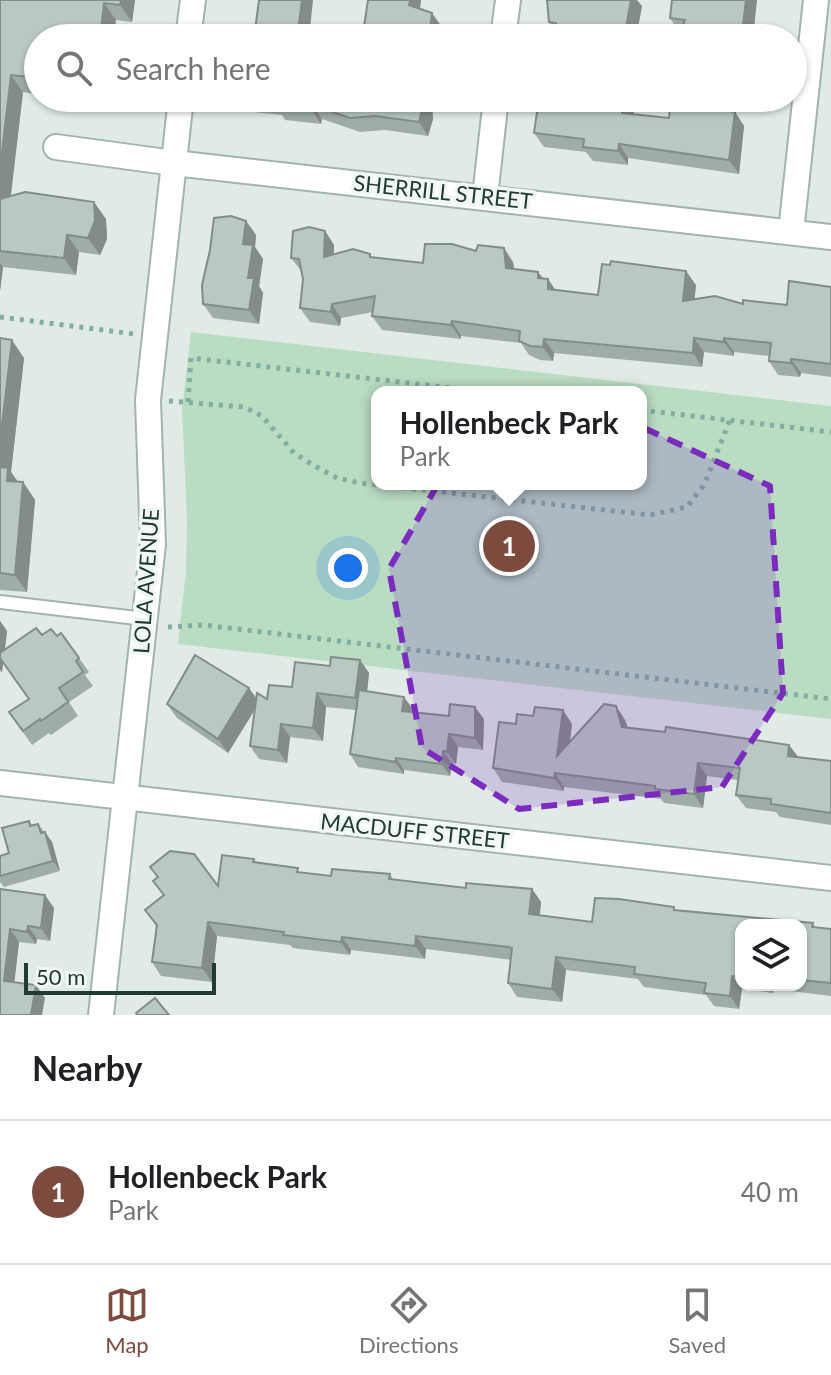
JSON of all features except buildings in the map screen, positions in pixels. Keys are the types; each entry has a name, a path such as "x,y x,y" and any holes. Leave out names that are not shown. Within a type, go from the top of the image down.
{"street":[{"path":"190,24 193,0"},
{"path":"505,24 508,0"},
{"path":"807,84 816,0"},
{"name":"LOLA AVENUE","path":"101,1015 153,544 148,400 179,112"},
{"path":"485,197 494,112"},
{"path":"791,232 804,112"},
{"name":"SHERRILL STREET","path":"56,147 831,237"},
{"name":"MACDUFF STREET","path":"0,783 831,878"}],"lane":[{"path":"0,602 145,624"}],"path":[{"path":"0,317 128,332 174,356 435,386"},
{"path":"188,402 191,358"},
{"path":"148,400 244,407 262,416 294,453 337,478 371,484"},
{"path":"647,411 831,432"},
{"path":"423,490 650,515 687,507 704,485 730,420"},
{"path":"145,624 203,625 831,699"}],"highlighted area":[{"path":"644,428 770,486 783,693 722,787 519,809 422,748 389,569 450,463"}],"green space":[{"path":"191,332 831,406 831,719 178,644 186,571 182,410"}],"place":[{"name":"Hollenbeck Park","path":"509,546"}]}
